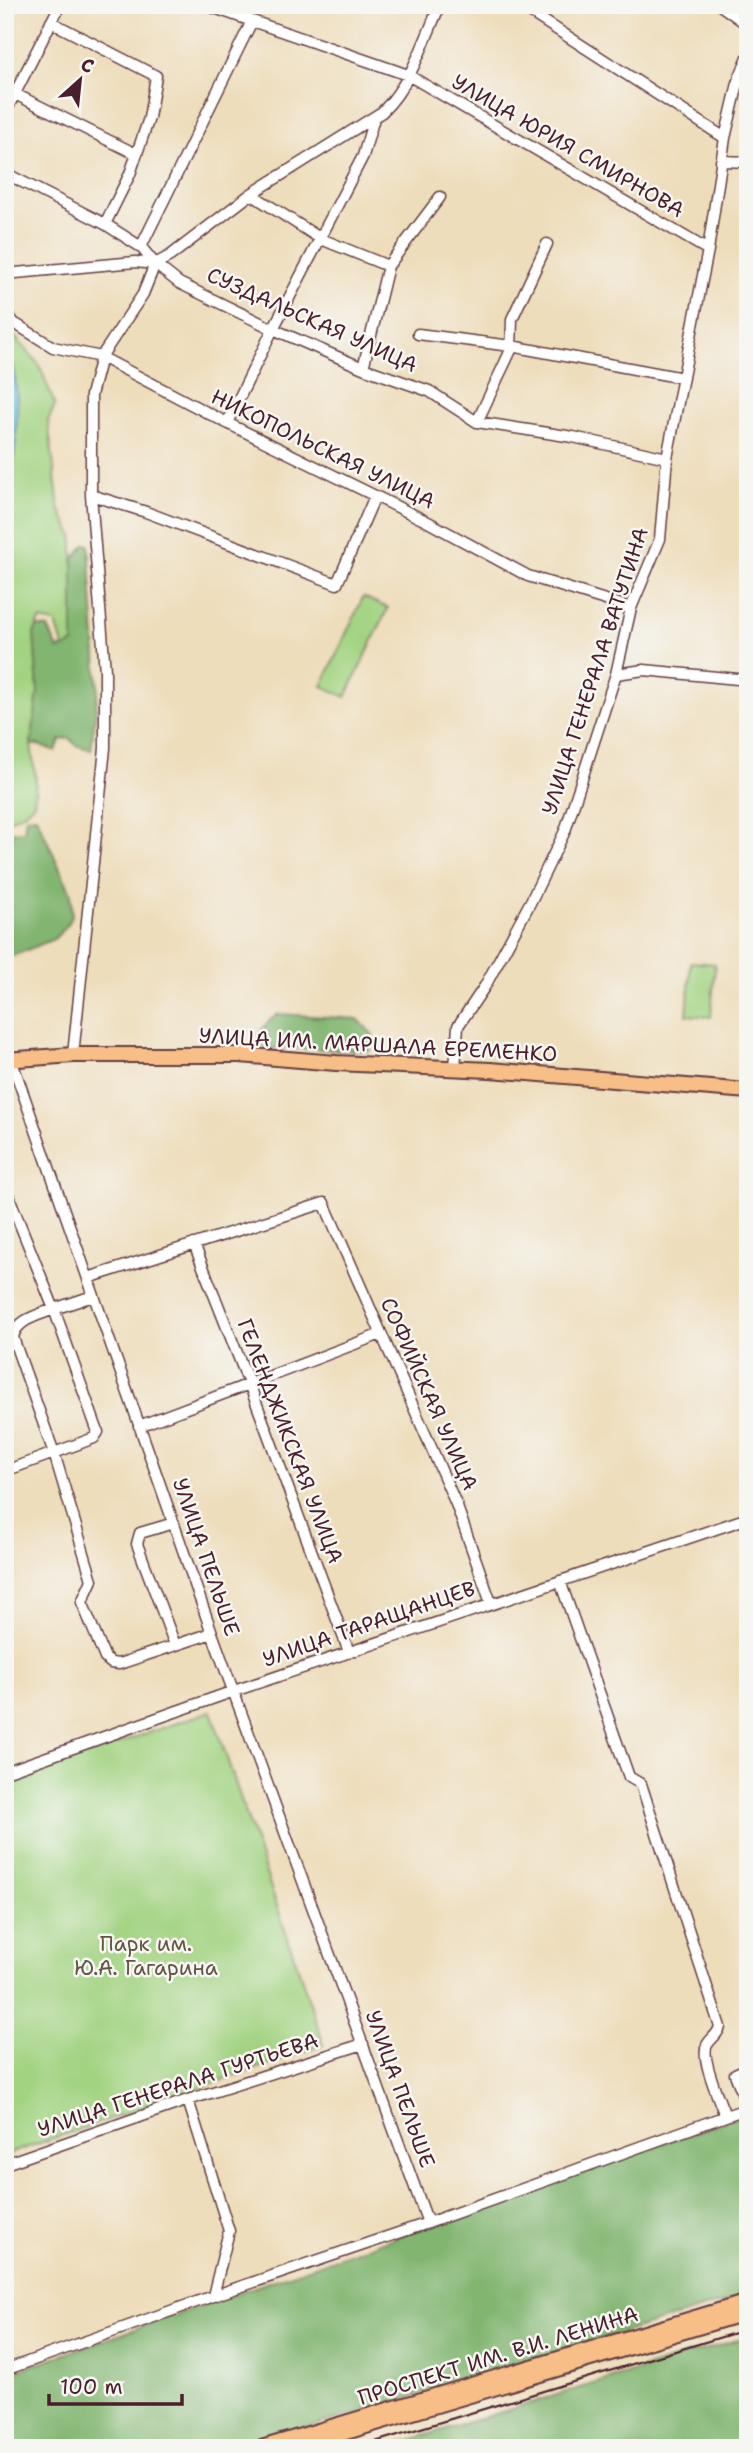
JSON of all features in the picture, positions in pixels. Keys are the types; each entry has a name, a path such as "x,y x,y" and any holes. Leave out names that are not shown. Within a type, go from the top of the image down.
{"highway":[{"name":"УЛИЦА ИМ. МАРШАЛА ЕРЕМЕНКО","path":"8,1060 73,1055 240,1055 336,1063 455,1068 748,1091"}],"main road":[{"name":"ПРОСПЕКТ ИМ. В.И. ЛЕНИНА","path":"258,2448 748,2301"},
{"name":"ПРОСПЕКТ ИМ. В.И. ЛЕНИНА","path":"296,2448 748,2314"}],"street":[{"path":"5,113 60,5"},
{"name":"УЛИЦА ЮРИЯ СМИРНОВА","path":"206,5 408,75 708,250"},
{"path":"5,274 135,262 155,264 170,256 251,194 374,118 390,104 408,75 440,5"},
{"path":"519,5 725,138"},
{"path":"720,5 748,25"},
{"path":"141,247 252,21"},
{"path":"51,22 156,76 149,118 130,174 105,224"},
{"name":"УЛИЦА ГЕНЕРАЛА ВАТУТИНА","path":"455,1068 458,1026 485,986 565,831 616,674 631,608 660,539 667,458 708,250 725,138 739,79 748,57"},
{"path":"16,94 135,154"},
{"path":"227,423 363,156 374,118"},
{"path":"721,161 748,162"},
{"name":"СУЗДАЛЬСКАЯ УЛИЦА","path":"5,173 105,224 141,247 155,264 179,283 273,329 363,368 429,391 477,422"},
{"path":"251,194 321,239 388,266"},
{"path":"363,368 388,266 440,197"},
{"path":"547,244 512,319 511,346 477,422 573,437 667,458"},
{"path":"73,1055 104,748 105,671 91,495 92,396 101,357 143,294 155,264"},
{"name":"НИКОПОЛЬСКАЯ УЛИЦА","path":"5,311 14,323 53,347 101,357 528,576 631,608"},
{"path":"418,334 511,346 683,378"},
{"path":"91,495 146,512 337,584 375,496"},
{"path":"616,674 644,670 748,680"},
{"name":"УЛИЦА ПЕЛЬШЕ","path":"8,1060 88,1278 212,1633 428,2223"},
{"path":"5,1187 54,1309 98,1432 94,1438 5,1471"},
{"name":"СОФИЙСКАЯ УЛИЦА","path":"194,1244 324,1203 456,1504 491,1603"},
{"path":"88,1278 194,1244"},
{"name":"ГЕЛЕНДЖИКСКАЯ УЛИЦА","path":"194,1244 250,1385 349,1652"},
{"path":"93,1293 90,1297 19,1324 13,1338 54,1453 92,1580 82,1602 105,1658 111,1663 119,1664 212,1633"},
{"path":"139,1426 381,1334"},
{"name":"УЛИЦА ТАРАЩАНЦЕВ","path":"5,1772 491,1603 748,1518"},
{"path":"174,1523 140,1533 137,1544 175,1646"},
{"path":"559,1581 629,1777 641,1784 720,2027 717,2036 708,2043 704,2054 725,2116"},
{"name":"УЛИЦА ГЕНЕРАЛА ГУРТЬЕВА","path":"5,2164 188,2100 363,2044"},
{"path":"5,2370 213,2295 428,2223 748,2107 735,2074 748,2068"},
{"path":"188,2100 229,2231 213,2295"}],"green space":[{"path":"5,326 39,364 55,405 48,421 59,508 73,536 73,643 64,649 56,623 40,620 34,633 38,692 31,745 36,781 34,803 24,813 5,822"},
{"path":"86,544 89,545 98,688 91,750 76,745 69,738 60,740 56,751 31,745 38,692 34,634 37,627 48,628 58,649 73,643 73,559"},
{"path":"363,597 388,608 346,697 322,686"},
{"path":"36,816 71,893 72,916 54,939 5,959 5,837 7,832 24,831 26,817"},
{"path":"691,962 715,964 711,1017 687,1015"},
{"path":"278,1014 358,1019 373,1035 373,1044 369,1051 260,1047 256,1044 261,1031"},
{"name":"Парк им. Ю.А. Гагарина","path":"211,1711 324,2045 5,2155 5,1783"},
{"path":"748,2113 748,2295 241,2448 5,2448 5,2375"},
{"path":"740,2339 742,2342 748,2340 748,2448 384,2448"}],"water":[{"path":"5,343 16,383 17,424 10,507 5,701"}],"tram line":[{"path":"355,2448 748,2329"}]}
